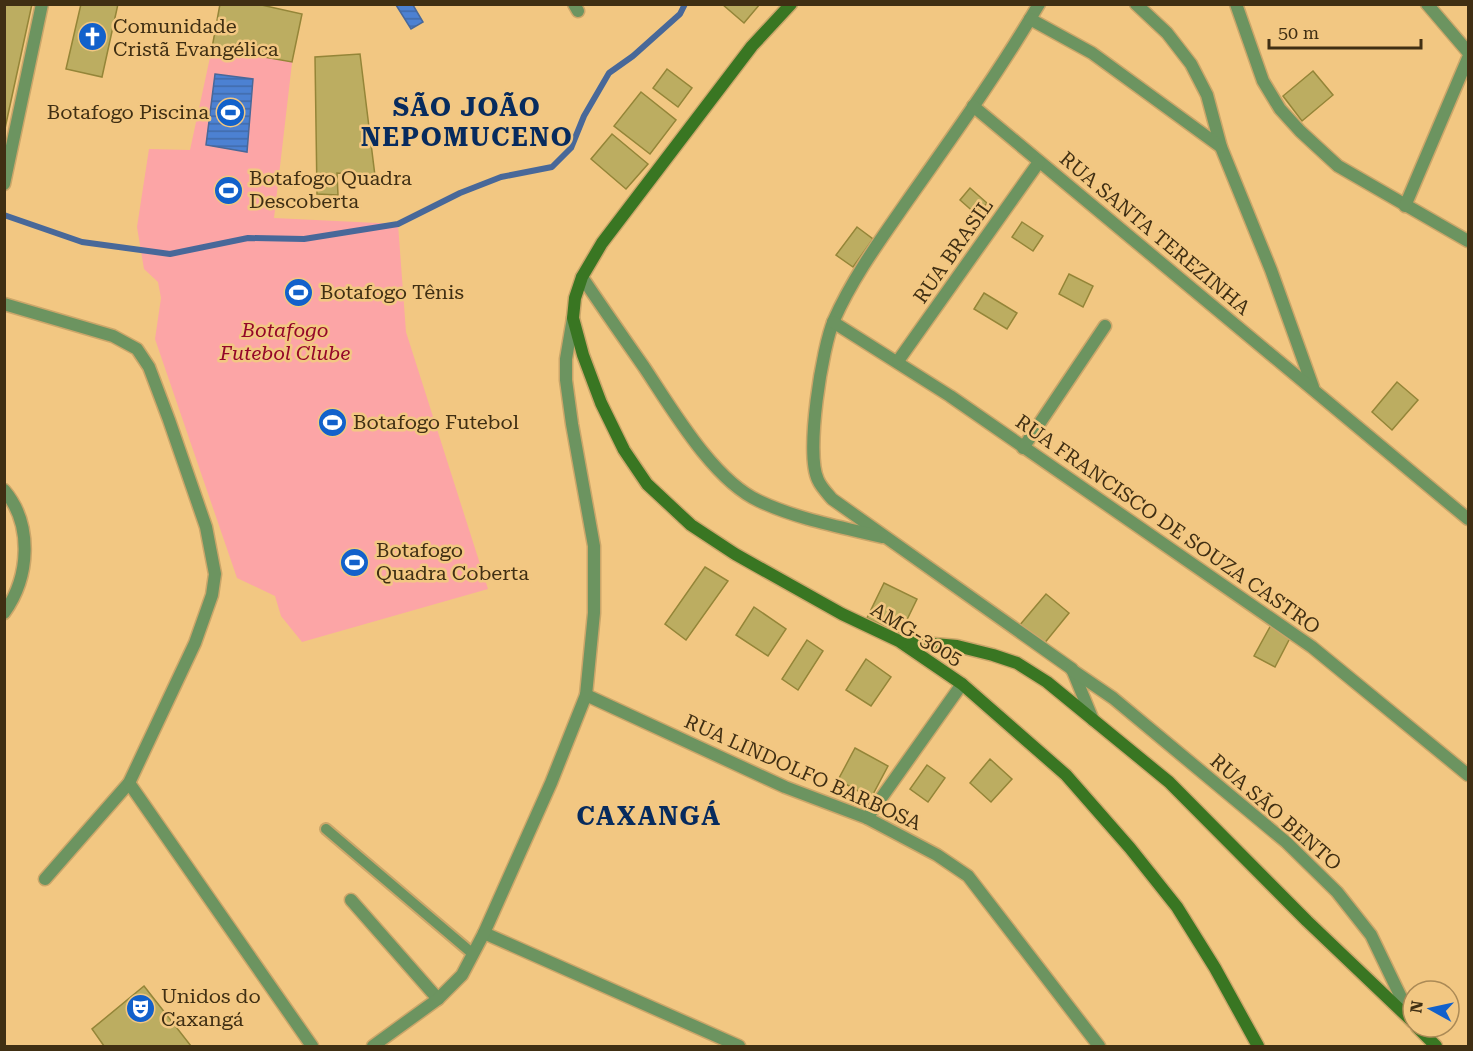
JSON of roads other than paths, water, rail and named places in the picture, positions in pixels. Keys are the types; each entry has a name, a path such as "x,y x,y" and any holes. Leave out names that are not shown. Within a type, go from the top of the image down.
{"main road":[{"name":"AMG-3005","path":"791,4 752,46 602,243 582,277 575,298 573,318 600,403 624,450 647,484 691,525 735,554 842,614 899,641 962,684 1066,775 1177,907 1215,968 1258,1047"},
{"path":"899,641 957,646 993,655 1017,663 1047,682 1169,782 1299,913 1401,1011"}],"street":[{"path":"4,184 42,4"},
{"name":"RUA SÃO BENTO","path":"1039,4 973,106 851,284 833,322 819,375 814,426 814,464 817,480 832,499 1113,698 1286,842 1337,892 1371,935 1401,997"},
{"path":"1136,4 1167,33 1191,64 1206,95 1221,147 1271,270 1313,388"},
{"path":"1236,4 1263,81 1280,109 1300,131 1338,165 1468,241"},
{"path":"1427,4 1468,52"},
{"path":"1030,19 1092,53 1221,147"},
{"path":"1405,206 1468,66"},
{"name":"RUA SANTA TEREZINHA","path":"973,106 1468,519"},
{"name":"RUA BRASIL","path":"898,362 1039,162"},
{"path":"582,277 669,407 714,466 732,484 758,501 886,538"},
{"path":"4,304 113,336 137,349 149,367 211,545 215,574 205,619 129,783 45,879"},
{"path":"374,1047 438,999 462,975 484,933 551,783 586,695 594,613 594,546 566,380 566,359 573,318"},
{"name":"RUA FRANCISCO DE SOUZA CASTRO","path":"833,322 898,362 1312,647 1468,775"},
{"path":"1023,448 1105,326"},
{"path":"4,490 15,503 25,536 20,579 12,603 4,613"},
{"path":"1072,669 1093,720"},
{"path":"867,818 962,684"},
{"name":"RUA LINDOLFO BARBOSA","path":"586,695 785,787 867,818 937,855 968,876 1099,1047"},
{"path":"129,783 312,1047"},
{"path":"351,900 438,999"},
{"path":"484,933 739,1047"}],"lane":[{"path":"326,829 473,954"}],"water":[{"path":"396,5 413,5 423,22 411,29"},
{"name":"Botafogo Piscina","path":"215,74 253,79 247,152 206,145"}],"waterway":[{"path":"4,215 82,242 170,254 248,238 304,239 398,224 460,193 501,177 552,167 571,148 584,116 609,73 633,56 680,14 685,4"}],"place":[{"name":"Comunidade Cristã Evangélica","path":"92,37"},
{"name":"Botafogo Piscina","path":"230,112"},
{"name":"Botafogo Quadra Descoberta","path":"228,190"},
{"name":"Botafogo Tênis","path":"299,292"},
{"name":"Botafogo Futebol","path":"332,422"},
{"name":"Botafogo Quadra Coberta","path":"355,562"},
{"name":"Unidos do Caxangá","path":"140,1008"}],"district":[{"name":"SÃO JOÃO NEPOMUCENO","path":"467,122"},
{"name":"CAXANGÁ","path":"649,816"}],"park label":[{"name":"Botafogo Futebol Clube","path":"285,342"}]}
